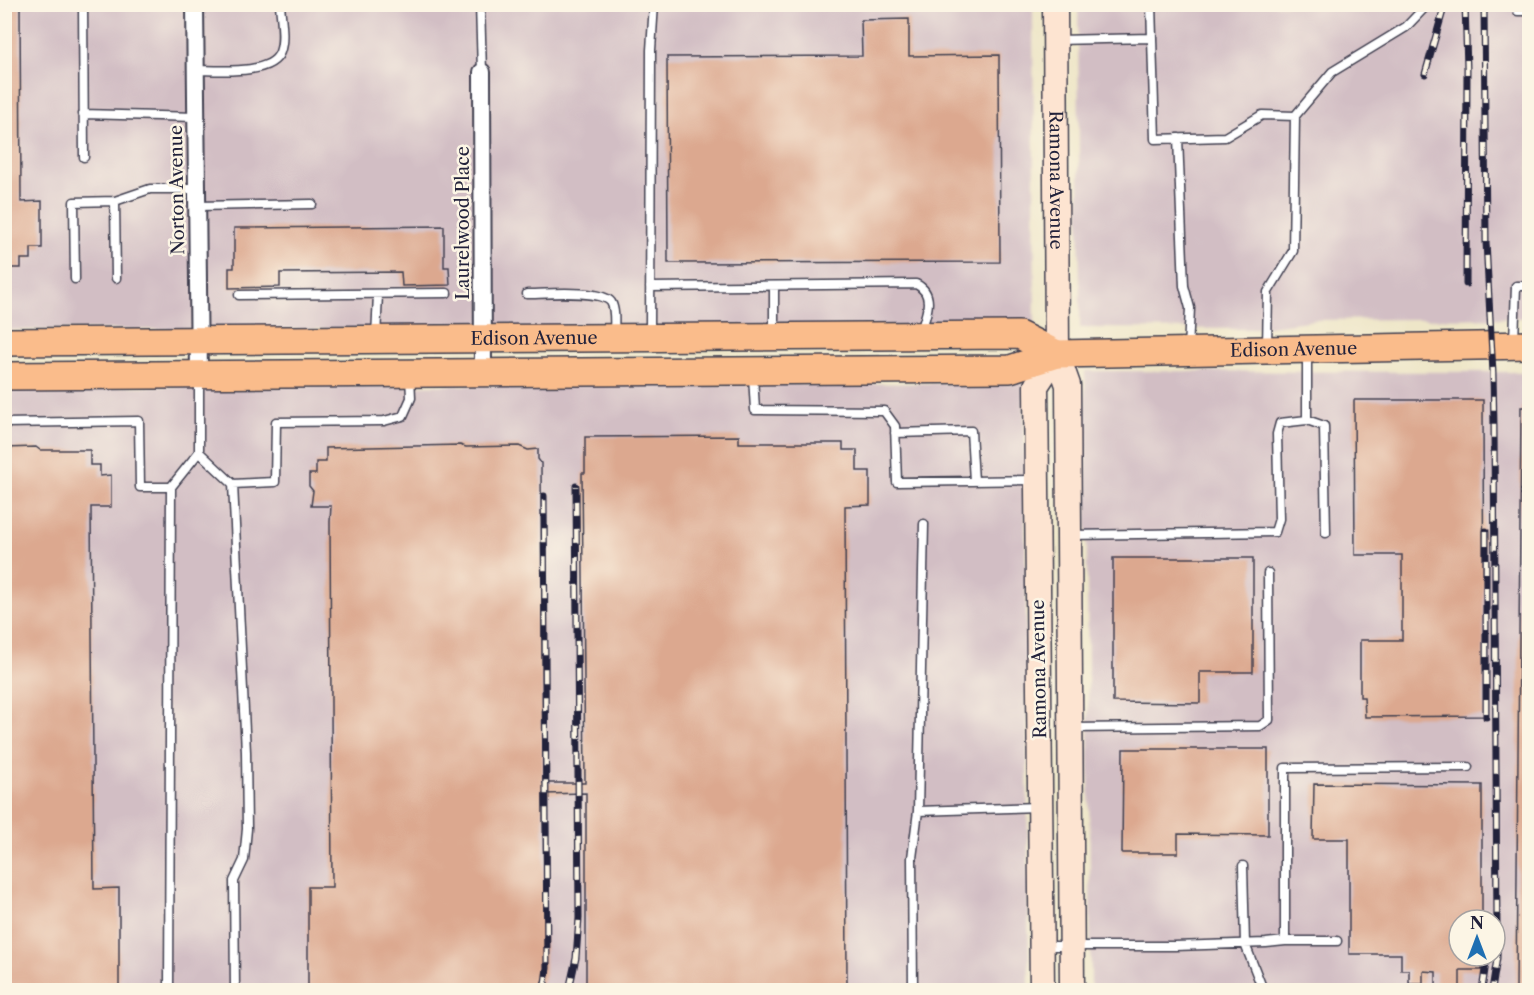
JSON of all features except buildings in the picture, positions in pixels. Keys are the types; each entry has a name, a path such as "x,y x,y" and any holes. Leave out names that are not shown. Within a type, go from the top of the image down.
{"main road":[{"name":"Ramona Avenue","path":"1055,4 1057,354 1068,385 1072,990"},
{"name":"Edison Avenue","path":"4,342 1019,335 1057,354"},
{"path":"659,372 680,354 754,352 763,349 774,337"},
{"name":"Edison Avenue","path":"4,376 1010,369 1057,354 1522,345"},
{"name":"Ramona Avenue","path":"1042,990 1036,386 1057,354"}],"street":[{"name":"Norton Avenue","path":"195,4 199,376"},
{"name":"Laurelwood Place","path":"482,72 483,374"}],"lane":[{"path":"83,4 84,157"},
{"path":"196,70 246,70 276,60 281,51 280,4"},
{"path":"480,4 482,72"},
{"path":"650,338 651,50 654,4"},
{"path":"1151,4 1155,139 1225,137 1262,115 1295,116"},
{"path":"1267,349 1268,292 1293,251 1295,116 1332,72 1406,27 1428,4"},
{"path":"1518,4 1518,11 1530,11"},
{"path":"1055,40 1152,38"},
{"path":"83,114 196,117"},
{"path":"1178,138 1184,286 1190,308 1188,351"},
{"path":"75,279 74,202 115,201 150,189 197,197 312,204"},
{"path":"115,201 116,278"},
{"path":"650,287 916,284 923,287 928,300 928,310 919,336"},
{"path":"774,286 774,337"},
{"path":"1522,345 1516,286 1530,286"},
{"path":"239,295 447,293"},
{"path":"376,340 378,294"},
{"path":"527,294 582,294 605,298 610,301 613,308 614,338"},
{"path":"1307,348 1307,420"},
{"path":"753,371 754,410 884,411 895,426 897,482 1037,480"},
{"path":"233,484 275,483 276,422 384,421 403,416 411,398 410,374"},
{"path":"169,990 171,487 200,452 199,376"},
{"path":"1069,535 1275,532 1279,519 1277,434 1280,423 1307,420 1324,426 1326,533"},
{"path":"4,423 139,421 140,487 171,487"},
{"path":"895,433 971,431 974,481"},
{"path":"200,452 233,484 246,752 247,830 244,860 234,881 235,990"},
{"path":"913,990 912,858 918,811 924,524"},
{"path":"1070,728 1260,726 1269,720 1268,573"},
{"path":"1285,940 1285,768 1468,767"},
{"path":"918,811 1041,807"},
{"path":"1243,866 1245,944 1263,990"},
{"path":"1042,946 1245,944 1285,940 1337,942"},
{"path":"1407,990 1427,990"}],"shaded area":[{"path":"4,5 1033,5 1035,327 5,330"},
{"path":"1078,5 1529,5 1529,318 1315,320 1248,329 1080,328"},
{"path":"1085,371 1529,372 1529,990 1091,990"},
{"path":"1024,383 1029,990 5,990 4,387"}],"railway":[{"path":"1425,74 1445,4"},
{"path":"1465,4 1466,284"},
{"path":"1484,4 1486,242 1494,426 1497,958 1492,990"},
{"path":"569,990 576,958 579,918 576,486"},
{"path":"544,496 547,968 544,990"},
{"path":"1486,531 1486,717"},
{"path":"1482,990 1485,968"}]}
